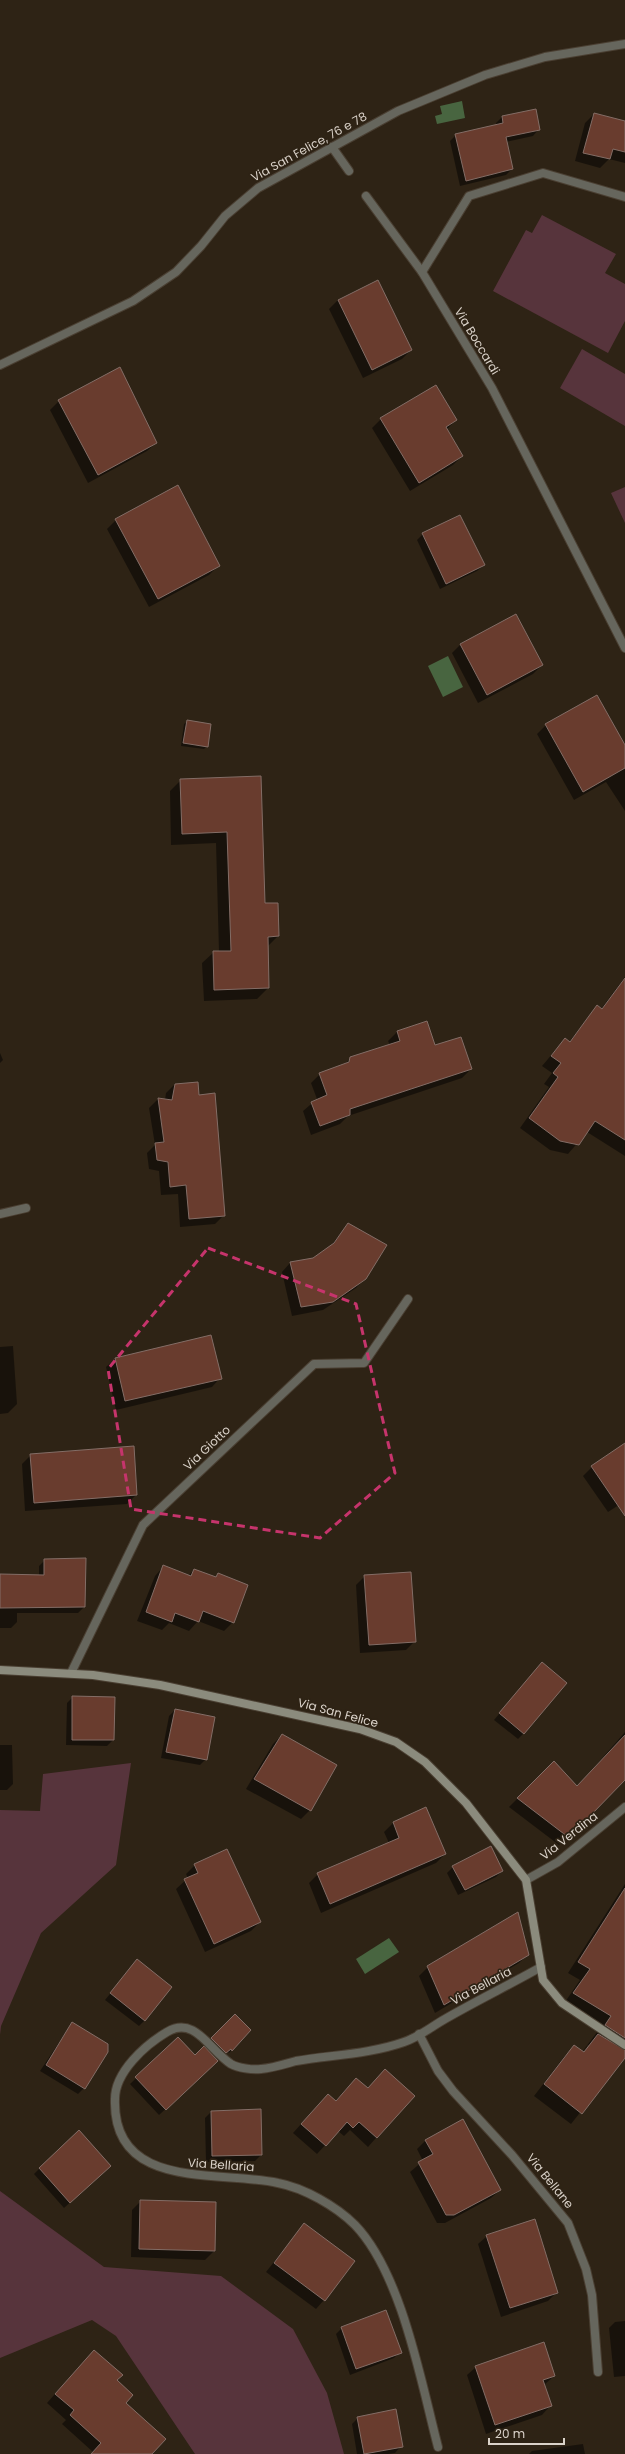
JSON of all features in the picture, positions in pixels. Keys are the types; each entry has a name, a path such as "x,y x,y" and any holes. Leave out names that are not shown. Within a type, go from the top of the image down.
{"street":[{"name":"Via San Felice, 76 e 78","path":"0,365 133,301 176,272 201,246 225,216 258,188 398,111 485,75 545,57 625,44"},
{"path":"332,147 349,171"},
{"path":"422,272 469,196 543,173 625,197"},
{"name":"Via Boccardi","path":"366,196 422,272 492,388 625,648"},
{"path":"0,1214 26,1208"},
{"name":"Via Giotto","path":"71,1673 143,1525 314,1364 364,1363 408,1299"},
{"name":"Via San Felice","path":"0,1670 71,1673 168,1687 360,1729 396,1742 425,1762 466,1803 526,1880 543,1980 562,2003 625,2045"},
{"name":"Via Verdina","path":"526,1880 558,1862 625,1806"},
{"name":"Via Bellaria","path":"438,2447 416,2358 400,2310 377,2258 355,2226 341,2213 320,2200 282,2183 185,2174 160,2167 137,2156 121,2137 114,2118 115,2094 124,2073 140,2053 169,2030 181,2027 195,2032 232,2065 259,2070 405,2042 541,1967"},
{"name":"Via Bellane","path":"419,2034 438,2071 452,2091 512,2155 568,2222 586,2269 592,2295 598,2372"}],"highlighted area":[{"path":"208,1248 356,1304 395,1473 320,1538 131,1509 108,1369"}],"shaded area":[{"path":"462,101 465,118 437,124 435,116 442,114 440,106"},
{"path":"542,215 616,254 605,273 625,284 625,321 608,353 493,291 526,230 532,233"},
{"path":"582,349 625,374 625,426 560,388"},
{"path":"625,487 625,523 611,493"},
{"path":"448,656 463,687 443,697 428,666"},
{"path":"131,1763 116,1865 41,1933 1,2026 0,2035 0,1810 40,1811 43,1774"},
{"path":"389,1938 399,1952 365,1974 356,1959"},
{"path":"0,2191 104,2267 221,2276 293,2329 327,2393 344,2454 195,2454 116,2336 92,2320 0,2358"}],"building":[{"path":"536,109 540,130 506,137 513,169 466,181 455,134 503,123 502,116"},
{"path":"594,113 625,121 625,152 613,149 610,159 583,153"},
{"path":"378,280 412,350 372,370 338,300"},
{"path":"120,367 157,443 98,475 58,400"},
{"path":"436,385 457,420 446,427 463,456 419,483 380,418"},
{"path":"178,485 220,566 158,599 115,519"},
{"path":"460,515 485,565 446,584 422,533"},
{"path":"516,614 543,665 487,695 460,644"},
{"path":"597,695 625,745 625,768 583,792 545,724"},
{"path":"187,720 211,724 208,747 183,743"},
{"path":"261,776 265,903 278,903 279,936 268,937 269,988 214,990 213,951 231,951 227,832 182,834 180,779"},
{"path":"625,978 625,1140 595,1121 579,1145 560,1141 529,1118 558,1077 553,1073 561,1063 551,1056 565,1038 570,1042 597,1005 602,1009"},
{"path":"427,1021 435,1045 461,1037 472,1069 350,1109 350,1115 320,1126 311,1102 327,1095 319,1073 349,1062 350,1057 400,1041 397,1031"},
{"path":"198,1082 199,1095 215,1093 225,1216 189,1219 186,1185 170,1187 168,1162 157,1160 155,1143 164,1142 158,1098 172,1100 175,1084"},
{"path":"348,1223 387,1245 366,1279 333,1302 301,1307 290,1262 313,1258 334,1243"},
{"path":"211,1335 222,1379 125,1401 115,1358"},
{"path":"625,1443 625,1516 591,1466"},
{"path":"134,1446 137,1495 34,1503 30,1454"},
{"path":"86,1558 85,1607 0,1608 0,1574 44,1575 44,1559"},
{"path":"163,1565 191,1576 194,1569 216,1577 218,1573 248,1585 234,1623 203,1611 199,1622 175,1613 172,1622 146,1612"},
{"path":"411,1572 416,1642 369,1645 364,1575"},
{"path":"542,1662 567,1683 524,1734 499,1713"},
{"path":"72,1696 115,1697 114,1740 72,1740"},
{"path":"175,1709 215,1717 207,1760 166,1752"},
{"path":"282,1734 337,1765 311,1811 254,1779"},
{"path":"625,1735 625,1780 590,1816 590,1819 568,1837 517,1798 554,1761 577,1786"},
{"path":"426,1807 446,1854 330,1904 317,1873 399,1838 393,1822"},
{"path":"491,1846 503,1871 465,1890 452,1866"},
{"path":"227,1849 261,1922 214,1944 184,1879 198,1873 194,1864"},
{"path":"625,1888 625,2038 605,2025 611,2016 573,1993 590,1969 578,1962"},
{"path":"518,1912 529,1955 444,2005 427,1966"},
{"path":"137,1959 172,1987 145,2021 110,1993"},
{"path":"235,2014 251,2030 232,2051 231,2049 226,2053 211,2038"},
{"path":"72,2022 108,2044 108,2052 85,2089 46,2065"},
{"path":"598,2034 625,2050 625,2058 582,2114 544,2084 574,2045 584,2052"},
{"path":"178,2037 195,2055 204,2046 218,2061 166,2110 135,2077"},
{"path":"385,2069 415,2096 377,2138 359,2122 353,2128 347,2122 326,2146 301,2124 328,2094 336,2101 356,2078 368,2088"},
{"path":"261,2109 262,2155 212,2156 211,2111"},
{"path":"463,2119 501,2190 454,2215 446,2215 418,2162 433,2154 425,2140"},
{"path":"79,2130 111,2166 70,2203 39,2168"},
{"path":"140,2200 216,2202 215,2251 139,2249"},
{"path":"535,2219 558,2293 510,2308 486,2235"},
{"path":"304,2223 355,2261 325,2301 274,2263"},
{"path":"386,2310 402,2353 356,2369 341,2327"},
{"path":"544,2342 555,2376 543,2380 552,2406 495,2425 475,2366"},
{"path":"94,2350 123,2375 117,2380 133,2395 126,2403 166,2439 152,2454 91,2454 101,2443 70,2415 74,2410 55,2394"},
{"path":"396,2409 403,2447 364,2454 357,2417"}]}
